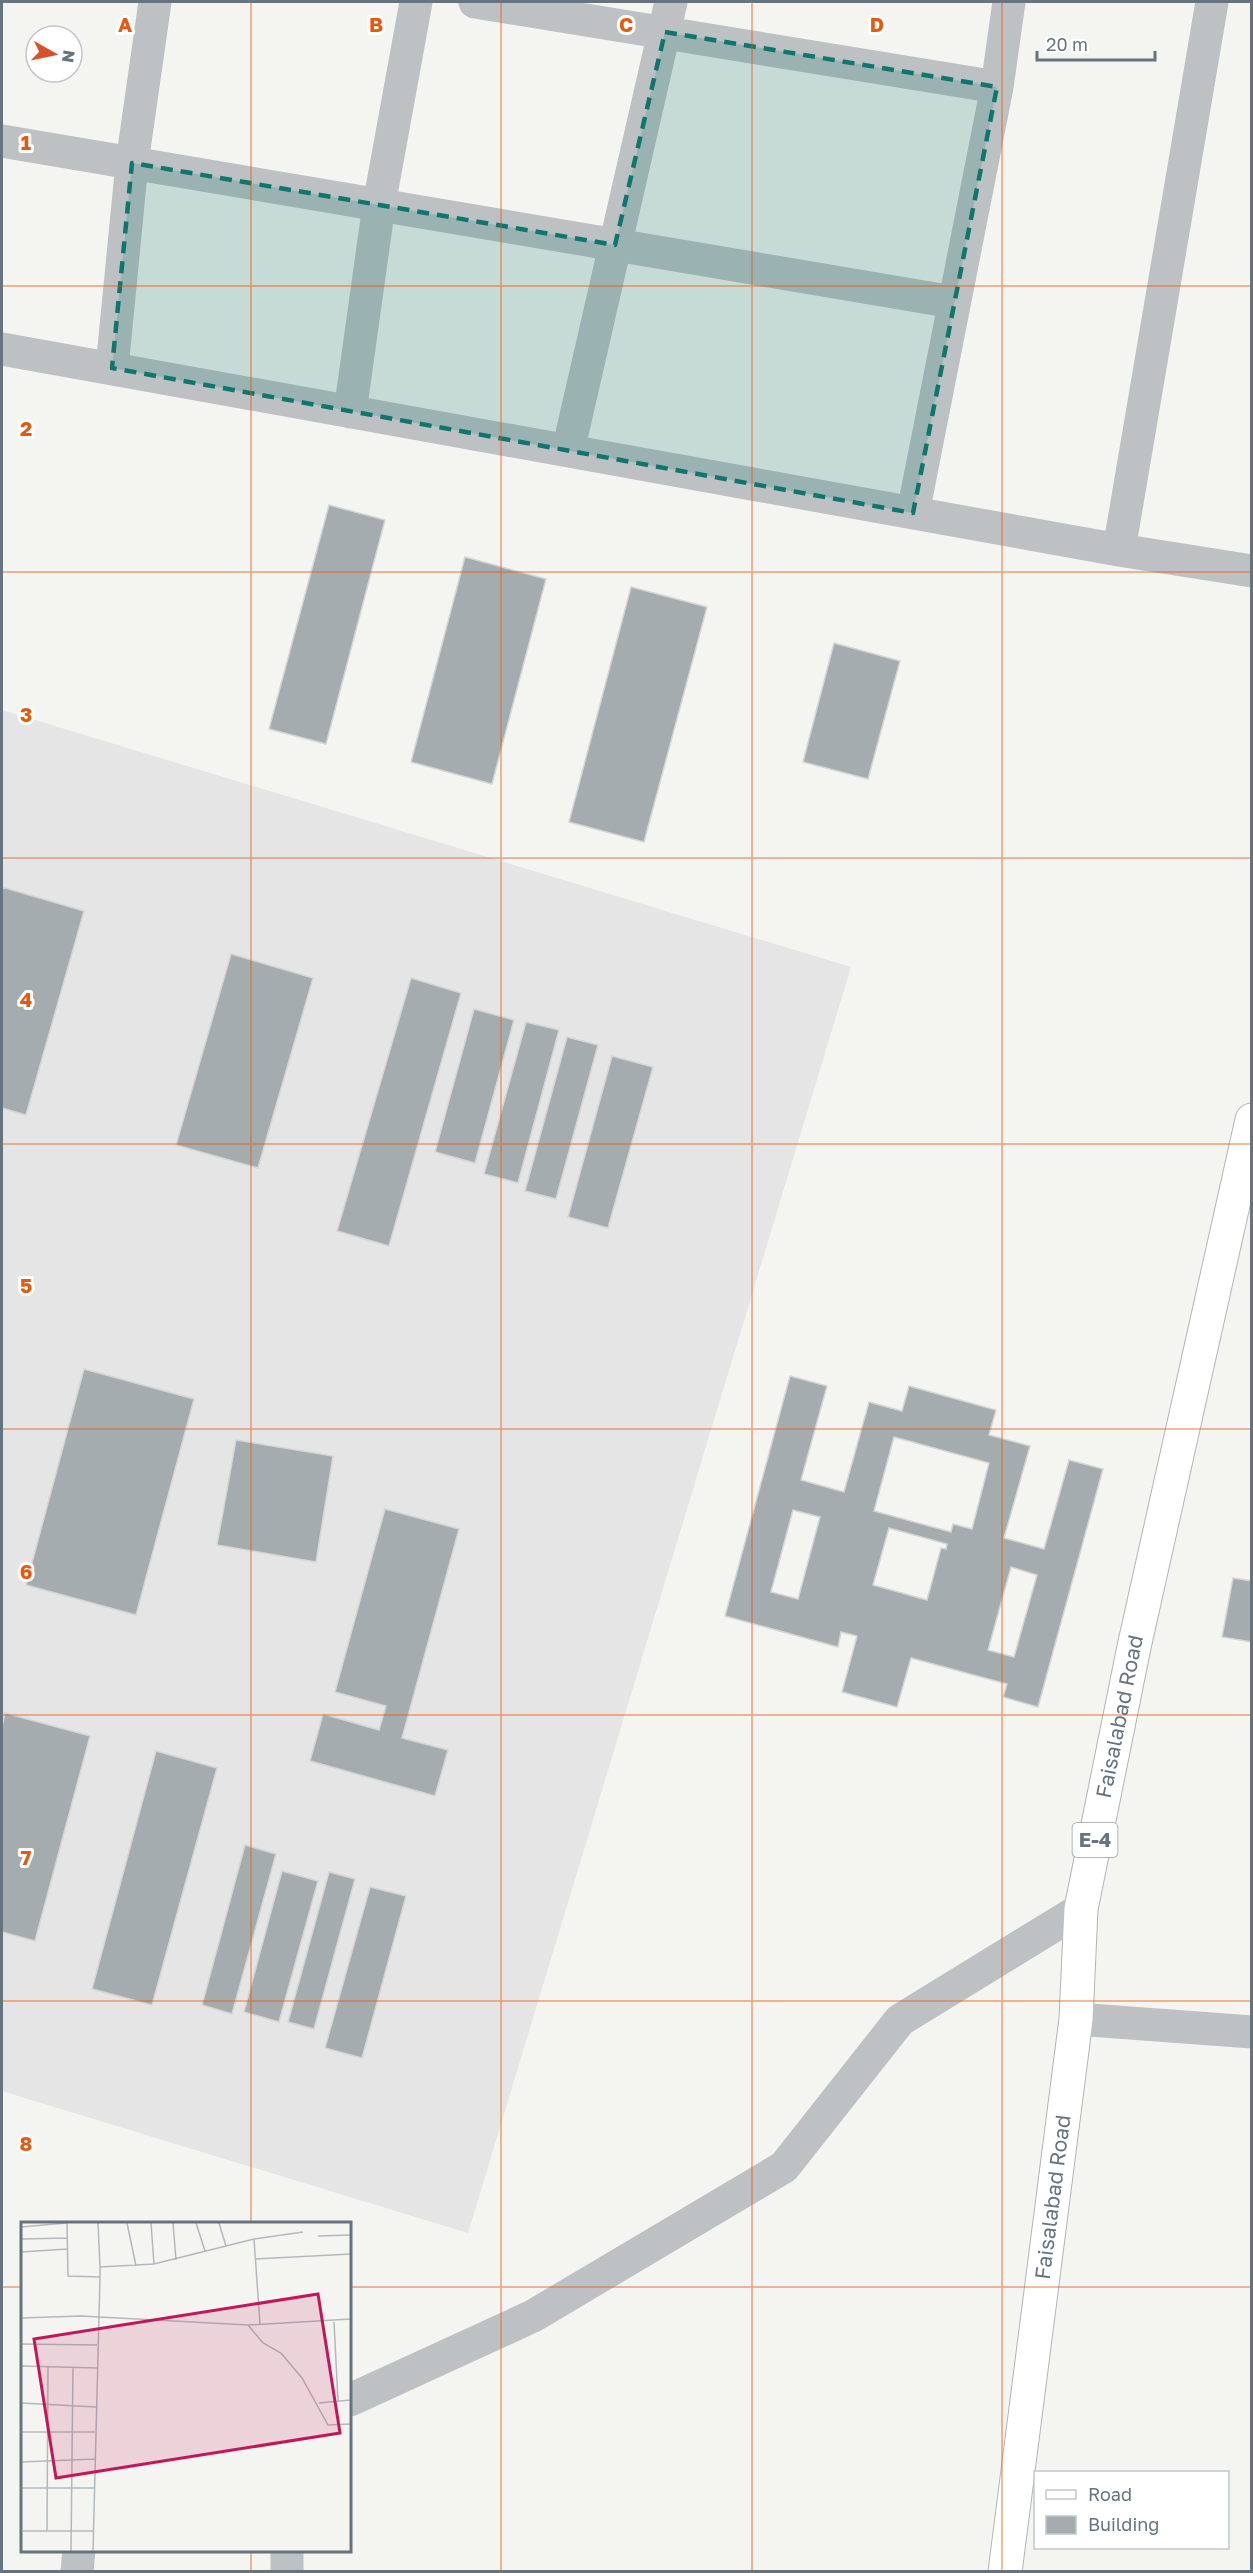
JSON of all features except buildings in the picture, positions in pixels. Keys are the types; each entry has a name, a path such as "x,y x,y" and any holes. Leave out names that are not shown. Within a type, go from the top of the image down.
{"main road":[{"name":"Faisalabad Road","path":"1005,2571 1076,2019 1081,1909 1134,1647 1251,1120"}],"street":[{"path":"112,369 132,163 155,2"},
{"path":"350,412 379,205 416,2"},
{"path":"475,2 668,17 997,87"},
{"path":"913,513 997,87 1009,2"},
{"path":"1119,550 1212,2"},
{"path":"568,451 668,17"},
{"path":"2,141 953,302"},
{"path":"2,349 1119,550 1251,571"},
{"path":"351,2400 534,2316 784,2167 900,2020 1081,1909"},
{"path":"1076,2019 1251,2032"},
{"path":"76,2571 79,2552"},
{"path":"287,2571 288,2552"}],"highlighted area":[{"path":"665,32 997,87 913,513 112,368 132,163 615,245"}],"shaded area":[{"path":"2,710 851,967 468,2233 2,2091"}]}
